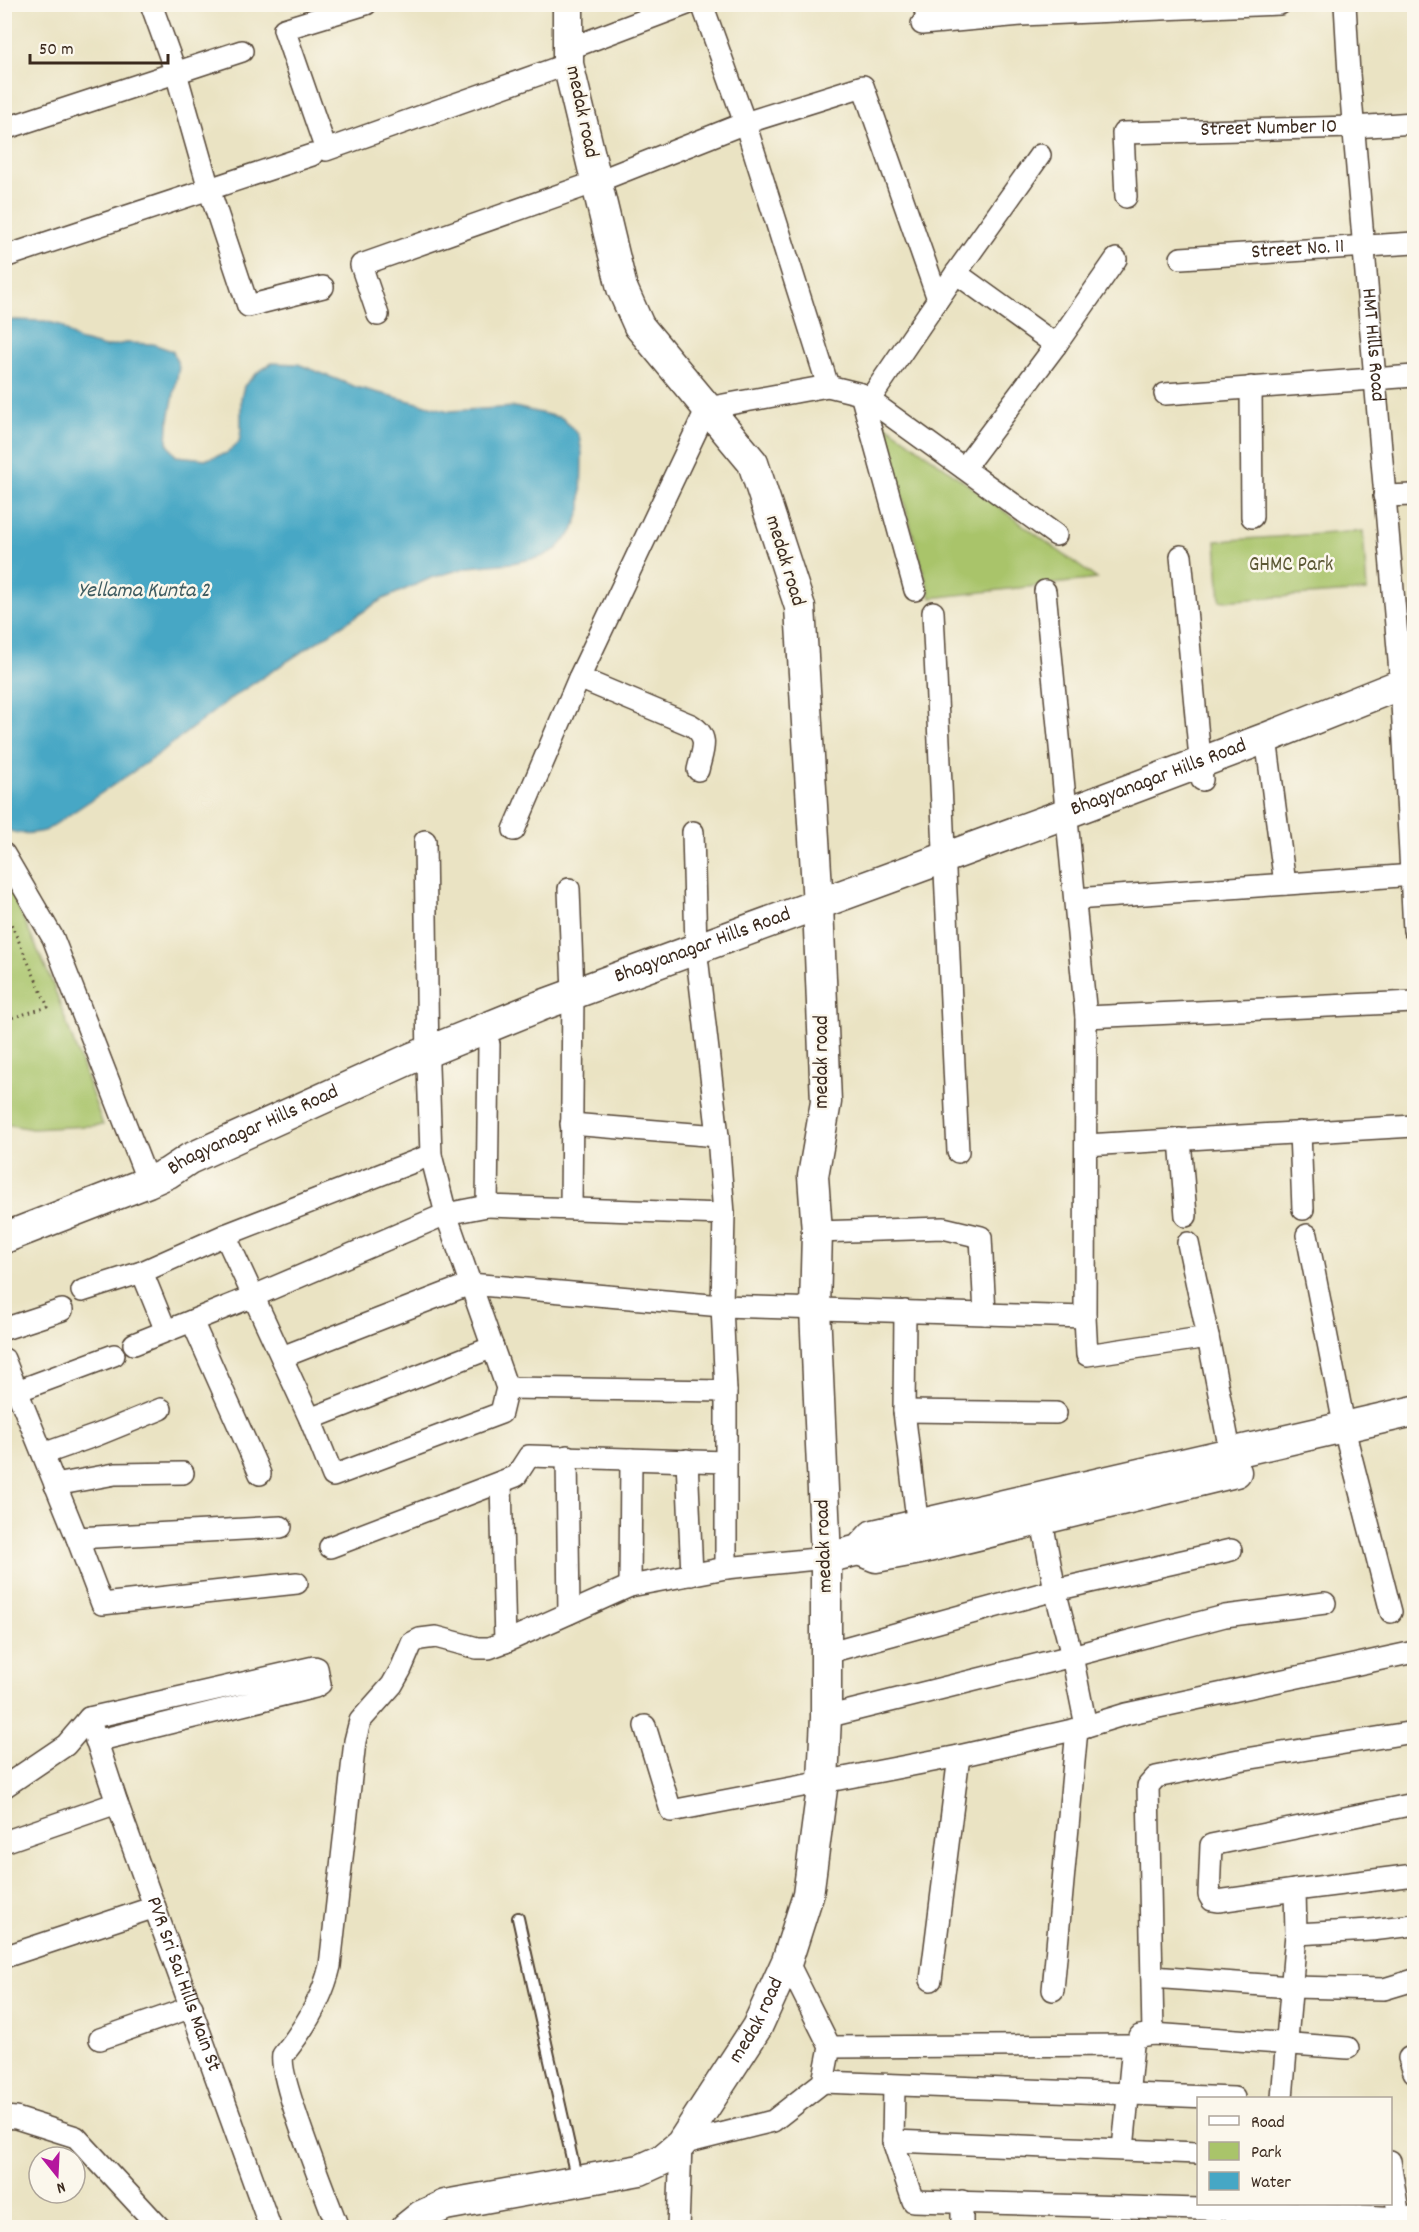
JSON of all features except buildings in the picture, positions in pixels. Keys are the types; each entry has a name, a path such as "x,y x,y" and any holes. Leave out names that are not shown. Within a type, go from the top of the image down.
{"street":[{"path":"151,4 176,73 209,189 248,306 323,287"},
{"path":"366,4 284,29 326,150 568,57 687,4"},
{"name":"medak road","path":"406,2228 421,2216 445,2205 640,2170 662,2160 681,2144 757,2027 783,1970 808,1895 824,1781 826,1558 815,1309 816,1232 813,1176 826,1102 818,915 800,608 753,463 639,326 622,288 568,57 568,4"},
{"path":"702,4 745,123 828,386"},
{"path":"920,14 1280,4"},
{"name":"HMT Hills Road","path":"1346,4 1384,496 1408,692 1414,930"},
{"path":"4,129 242,51"},
{"path":"378,315 362,265 596,182 745,123 863,86 938,299"},
{"name":"Street Number 10","path":"1126,197 1123,134 1354,128 1414,123"},
{"path":"4,257 312,155"},
{"path":"866,396 1040,155"},
{"name":"Street No. 11","path":"1181,258 1365,248 1414,243"},
{"path":"964,468 1056,345 1116,258"},
{"path":"956,273 1056,345"},
{"path":"1165,394 1414,376"},
{"path":"514,830 579,678 707,408 828,386 866,396 1056,535"},
{"path":"1251,387 1252,517"},
{"path":"866,396 915,590"},
{"path":"1384,496 1414,495"},
{"path":"1180,556 1201,771"},
{"path":"1045,591 1086,1017 1085,1317 1087,1355 1208,1337"},
{"path":"933,612 958,1152"},
{"path":"579,678 692,725 701,731 704,738 698,770"},
{"name":"Bhagyanagar Hills Road","path":"4,1238 158,1178 189,1159 428,1059 1068,822 1408,692"},
{"path":"1267,746 1285,884"},
{"path":"693,832 697,958 718,1136 723,1214 726,1568"},
{"path":"225,1235 310,1419 333,1476 501,1413 507,1388 446,1214 431,1155 425,841"},
{"path":"4,854 54,938 158,1178"},
{"path":"1075,899 1413,875"},
{"path":"569,889 573,1004 571,1208"},
{"path":"1086,1017 1414,1002"},
{"name":"Bhagyanagar Hills Road","path":"428,1059 489,1044 573,1004"},
{"path":"487,1206 489,1044"},
{"path":"571,1124 718,1136"},
{"path":"1086,1144 1414,1126"},
{"path":"1300,1131 1304,1209"},
{"path":"1180,1139 1186,1216"},
{"path":"82,1290 142,1272 225,1235 431,1155"},
{"path":"134,1344 254,1296 446,1214 487,1206 723,1214"},
{"path":"816,1232 943,1228 981,1237 985,1314"},
{"path":"1307,1235 1347,1436 1391,1612"},
{"path":"1188,1243 1232,1463"},
{"path":"142,1272 166,1331"},
{"path":"282,1357 470,1284 722,1306 1085,1317"},
{"path":"4,1329 62,1310"},
{"path":"905,1311 904,1411 919,1537"},
{"path":"192,1321 260,1474"},
{"path":"310,1419 493,1347"},
{"path":"17,1390 114,1355"},
{"path":"4,1359 102,1604 297,1583"},
{"path":"507,1388 726,1391"},
{"path":"43,1454 161,1409"},
{"path":"904,1411 1056,1413"},
{"path":"338,2228 287,2086 281,2061 311,2017 326,1984 330,1966 354,1741 360,1720 401,1669 412,1643 420,1639 436,1637 477,1648 489,1647 630,1586 726,1568 826,1558 859,1550 876,1557 919,1537 1347,1436 1414,1411"},
{"path":"1347,1436 1414,1432"},
{"path":"330,1547 516,1476 529,1456 726,1462"},
{"path":"567,1456 569,1613"},
{"path":"630,1586 631,1459"},
{"path":"687,1460 692,1575"},
{"path":"55,1485 115,1474 183,1473"},
{"path":"501,1482 505,1642"},
{"path":"1040,1509 1055,1590 1072,1656 1082,1727 1053,1990"},
{"path":"77,1538 281,1527"},
{"path":"826,1653 1055,1590 1231,1550"},
{"path":"826,1717 1225,1616 1325,1603"},
{"path":"645,1726 671,1811 959,1756 1082,1727 1126,1714 1414,1652"},
{"path":"4,1787 66,1746 89,1718 314,1668 320,1672 320,1684 315,1687 96,1741"},
{"name":"PVR Sri Sai Hills Main St","path":"89,1718 117,1803 270,2227"},
{"path":"1153,2034 1148,1786 1151,1780 1156,1777 1239,1760 1414,1732"},
{"path":"931,1980 959,1756"},
{"path":"4,1842 117,1803"},
{"path":"1414,1804 1211,1845 1209,1895 1212,1900 1218,1901 1414,1875"},
{"path":"1282,2097 1296,1934 1295,1890"},
{"path":"4,1956 155,1907"},
{"path":"1296,1934 1414,1925"},
{"path":"678,2228 681,2144 773,2121 823,2082 830,2047 783,1970"},
{"path":"1152,1977 1291,1987 1384,1989 1414,1980"},
{"path":"100,2039 192,2007"},
{"path":"1122,2149 1133,2037 1153,2034 1348,2048"},
{"path":"830,2047 1133,2045"},
{"path":"1414,2056 1409,2058 1414,2072"},
{"path":"823,2082 1208,2097"},
{"path":"894,2086 893,2141 913,2201 1407,2217 1392,2167"},
{"path":"4,2117 15,2118 76,2137 160,2228"},
{"path":"893,2141 1197,2153"},
{"path":"962,2228 963,2201"}],"lane":[{"path":"518,1918 577,2181"}],"path":[{"path":"4,908 48,1007 4,1020"}],"green space":[{"path":"881,421 1097,579 931,598"},
{"name":"GHMC Park","path":"1363,531 1367,591 1220,601 1216,541"},
{"path":"4,876 52,982 103,1125 32,1129 5,1124"}],"water":[{"name":"Yellama Kunta 2","path":"45,321 60,325 78,340 105,347 126,343 153,344 173,351 179,367 168,425 167,443 176,456 207,459 227,453 239,442 241,398 244,386 258,372 272,363 298,364 356,387 449,411 515,407 562,418 579,435 582,454 581,509 573,531 557,549 541,557 512,563 469,567 431,578 381,600 234,696 152,759 45,831 24,834 14,832 4,827 4,322"}]}
